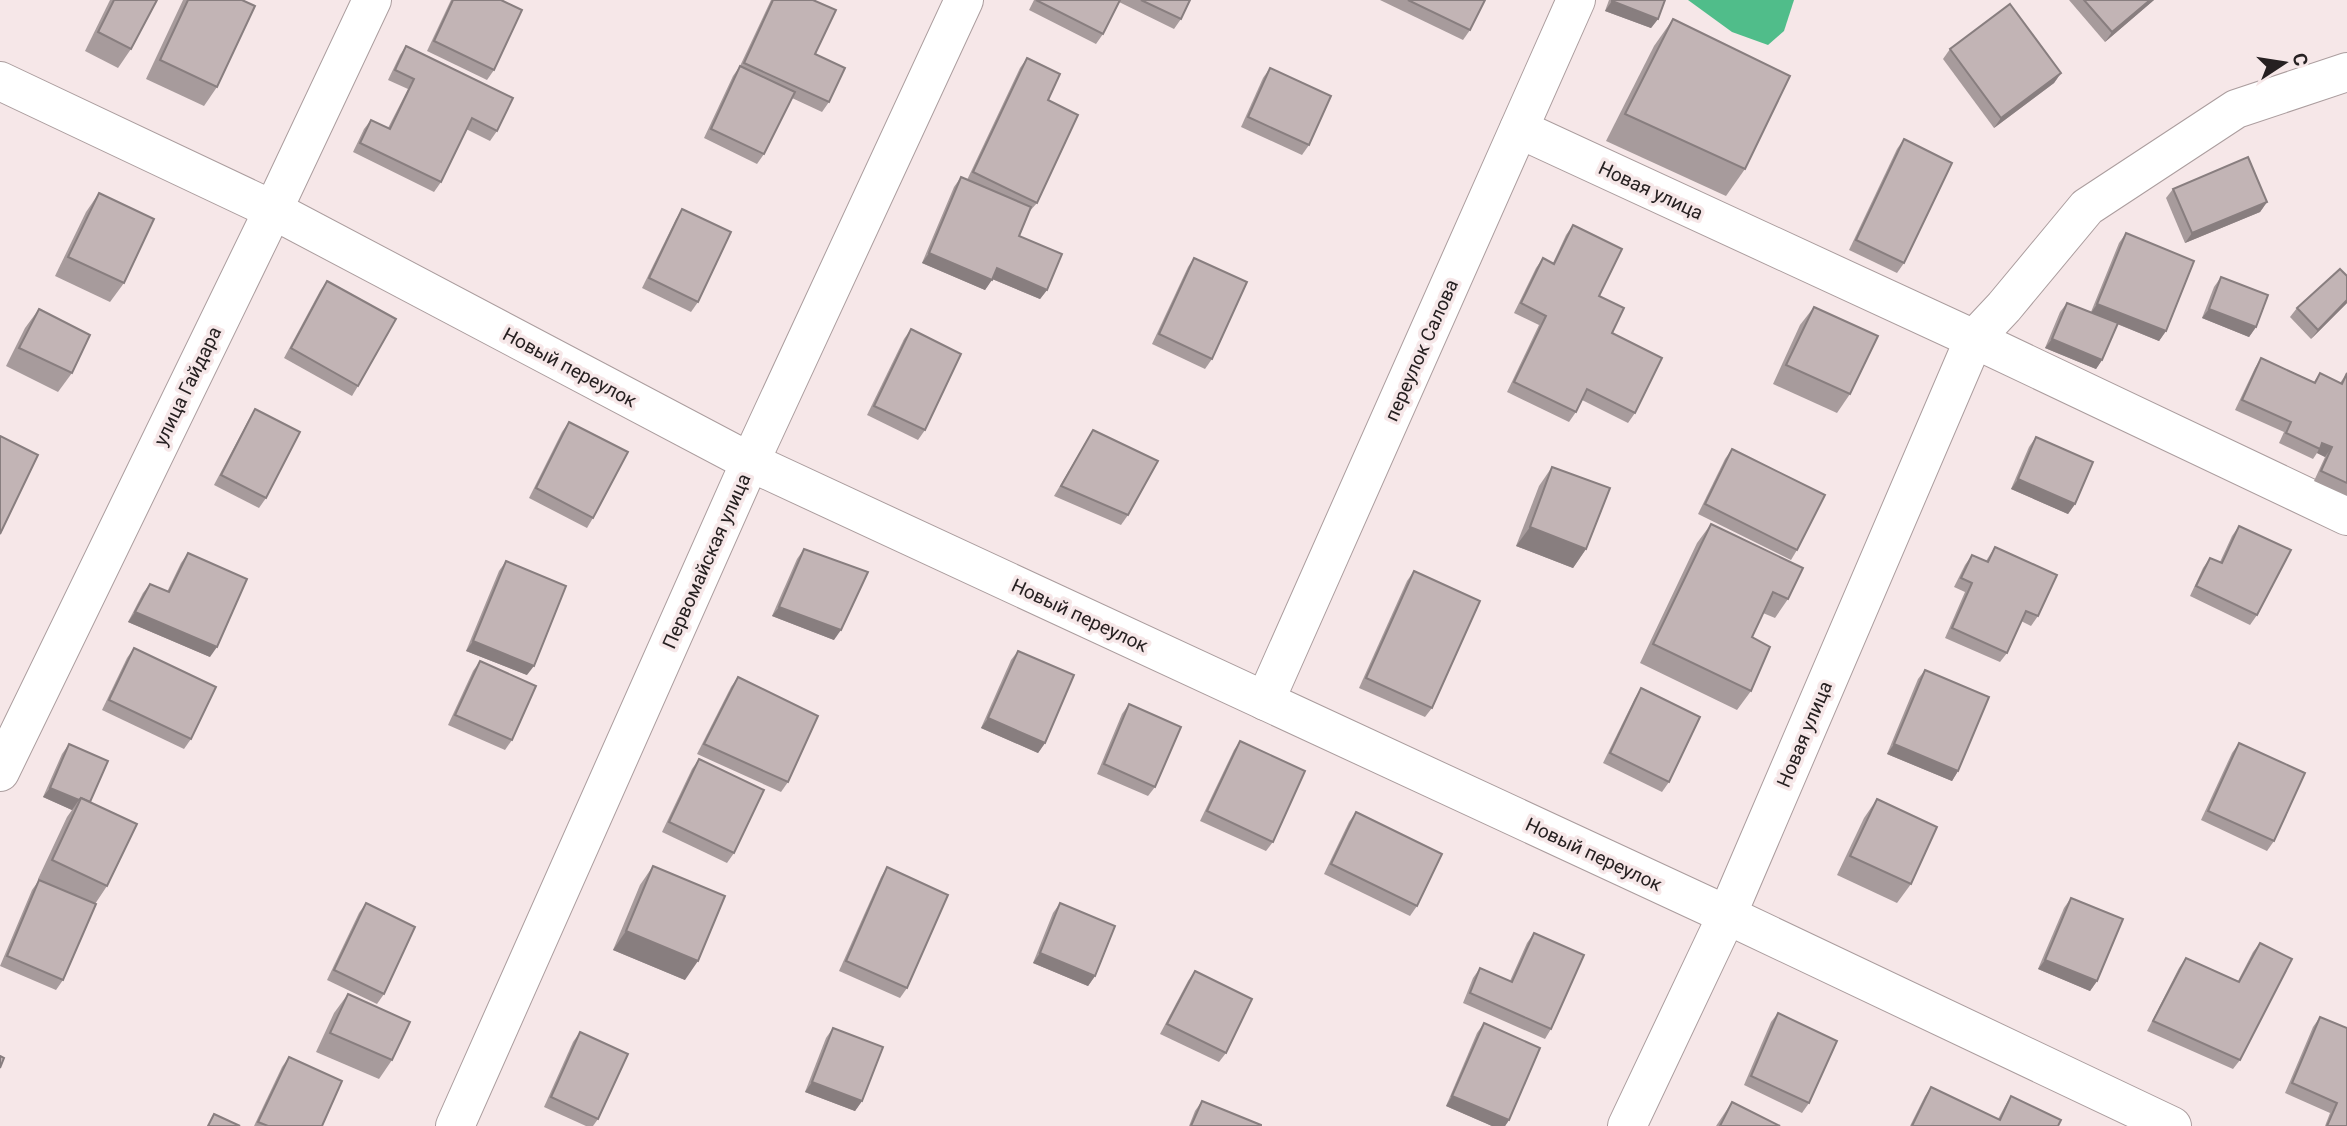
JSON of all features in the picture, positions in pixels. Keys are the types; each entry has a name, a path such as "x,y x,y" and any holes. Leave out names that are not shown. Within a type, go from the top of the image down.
{"street":[{"name":"улица Гайдара","path":"0,772 372,0"},
{"name":"Первомайская улица","path":"455,1126 750,462 964,0"},
{"name":"переулок Салова","path":"1265,701 1576,0"},
{"name":"Новая улица","path":"1627,1126 1727,915 1974,339 2087,207 2236,109 2347,72"},
{"name":"Новый переулок","path":"0,81 273,209 750,462 1727,915 2172,1126"},
{"name":"Новая улица","path":"1519,129 1974,339 2347,516"}],"shaded area":[{"path":"1688,0 1794,0 1784,31 1768,45 1732,32"}],"building":[{"path":"114,0 157,0 131,49 98,32"},
{"path":"188,0 242,0 255,6 217,87 160,60"},
{"path":"453,0 501,0 522,10 494,70 434,41"},
{"path":"773,0 813,0 836,10 815,54 845,68 829,102 744,63"},
{"path":"1036,0 1120,0 1103,34"},
{"path":"1141,0 1190,0 1181,19"},
{"path":"1408,0 1485,0 1470,30"},
{"path":"1612,0 1665,0 1658,19"},
{"path":"2084,0 2150,0 2112,32"},
{"path":"2010,4 2061,73 2001,118 1950,49"},
{"path":"1673,19 1790,76 1745,169 1625,114"},
{"path":"406,46 513,98 497,131 472,118 441,182 360,143 371,120 390,129 414,79 395,70"},
{"path":"1027,58 1060,74 1048,100 1078,115 1037,203 973,172"},
{"path":"740,66 795,92 764,154 711,129"},
{"path":"1270,68 1331,96 1309,145 1248,117"},
{"path":"1904,139 1952,163 1904,263 1856,240"},
{"path":"2248,157 2267,202 2192,233 2173,189"},
{"path":"961,177 1031,207 1019,236 1062,254 1047,290 997,268 992,280 929,253"},
{"path":"99,193 154,219 124,283 68,257"},
{"path":"682,209 731,232 698,302 649,278"},
{"path":"1573,225 1622,249 1599,296 1624,308 1612,333 1662,358 1635,413 1587,389 1576,412 1514,382 1546,316 1521,303 1543,258 1554,264"},
{"path":"2126,233 2194,261 2166,331 2097,304"},
{"path":"1194,258 1247,282 1212,359 1159,334"},
{"path":"2340,269 2347,276 2347,300 2318,330 2297,308"},
{"path":"2221,277 2268,295 2256,327 2209,309"},
{"path":"327,281 396,319 358,386 291,348"},
{"path":"2067,303 2118,323 2102,360 2052,339"},
{"path":"1814,307 1878,336 1850,394 1786,365"},
{"path":"39,309 90,335 72,373 19,348"},
{"path":"911,329 961,354 925,430 874,406"},
{"path":"2261,358 2315,383 2320,373 2342,384 2347,373 2347,483 2321,471 2332,447 2322,443 2320,449 2286,433 2291,422 2242,400"},
{"path":"255,409 300,432 266,498 221,475"},
{"path":"569,422 628,452 593,518 536,488"},
{"path":"1093,430 1158,461 1128,515 1061,486"},
{"path":"0,436 38,455 0,534"},
{"path":"2036,437 2093,462 2075,504 2018,479"},
{"path":"1732,449 1825,495 1797,550 1705,504"},
{"path":"1552,467 1610,488 1586,549 1530,527"},
{"path":"1711,524 1803,568 1788,599 1773,592 1752,637 1770,647 1751,691 1653,644"},
{"path":"2239,526 2291,550 2257,615 2196,586 2210,558 2222,563"},
{"path":"1995,547 2057,575 2038,616 2026,611 2007,653 1952,628 1972,583 1961,578 1972,555 1988,562"},
{"path":"804,549 868,572 841,630 779,607"},
{"path":"188,553 247,579 217,647 135,612 150,584 169,592"},
{"path":"506,561 566,586 534,666 473,641"},
{"path":"1414,571 1480,601 1432,708 1366,678"},
{"path":"134,648 216,687 191,739 109,700"},
{"path":"1018,651 1074,675 1045,743 988,718"},
{"path":"480,661 536,686 512,740 455,715"},
{"path":"1925,670 1989,697 1958,771 1894,744"},
{"path":"738,677 818,716 788,782 704,744"},
{"path":"1641,688 1700,717 1669,782 1610,753"},
{"path":"1129,704 1181,727 1155,787 1104,764"},
{"path":"1240,741 1305,771 1273,842 1207,811"},
{"path":"2239,743 2305,773 2274,841 2208,811"},
{"path":"69,744 108,761 90,802 50,788"},
{"path":"699,759 764,790 734,853 669,822"},
{"path":"81,798 137,824 107,886 52,860"},
{"path":"1877,799 1937,827 1911,884 1850,856"},
{"path":"1356,812 1442,854 1417,906 1331,864"},
{"path":"653,866 725,896 698,961 626,931"},
{"path":"887,867 948,895 907,988 846,961"},
{"path":"39,880 96,904 63,980 7,956"},
{"path":"2071,898 2123,919 2097,981 2045,960"},
{"path":"366,903 415,927 384,994 334,970"},
{"path":"1060,903 1115,926 1095,976 1040,953"},
{"path":"1534,933 1584,955 1551,1029 1470,993 1480,968 1512,982"},
{"path":"2260,943 2292,959 2240,1060 2153,1021 2186,958 2239,982"},
{"path":"1195,971 1252,999 1226,1053 1167,1024"},
{"path":"348,994 410,1022 392,1060 330,1033"},
{"path":"1778,1013 1837,1041 1809,1103 1751,1076"},
{"path":"2320,1017 2347,1028 2347,1126 2327,1126 2337,1103 2292,1083"},
{"path":"1484,1023 1540,1048 1509,1120 1452,1096"},
{"path":"833,1028 883,1047 862,1101 812,1082"},
{"path":"580,1032 628,1054 598,1119 551,1097"},
{"path":"289,1057 342,1081 322,1126 268,1126 258,1122"},
{"path":"1931,1087 2000,1120 2011,1096 2061,1120 2058,1126 1912,1126"},
{"path":"1202,1101 1261,1125 1261,1126 1191,1126"},
{"path":"1732,1102 1780,1126 1720,1126"},
{"path":"214,1114 240,1126 208,1126"}]}
